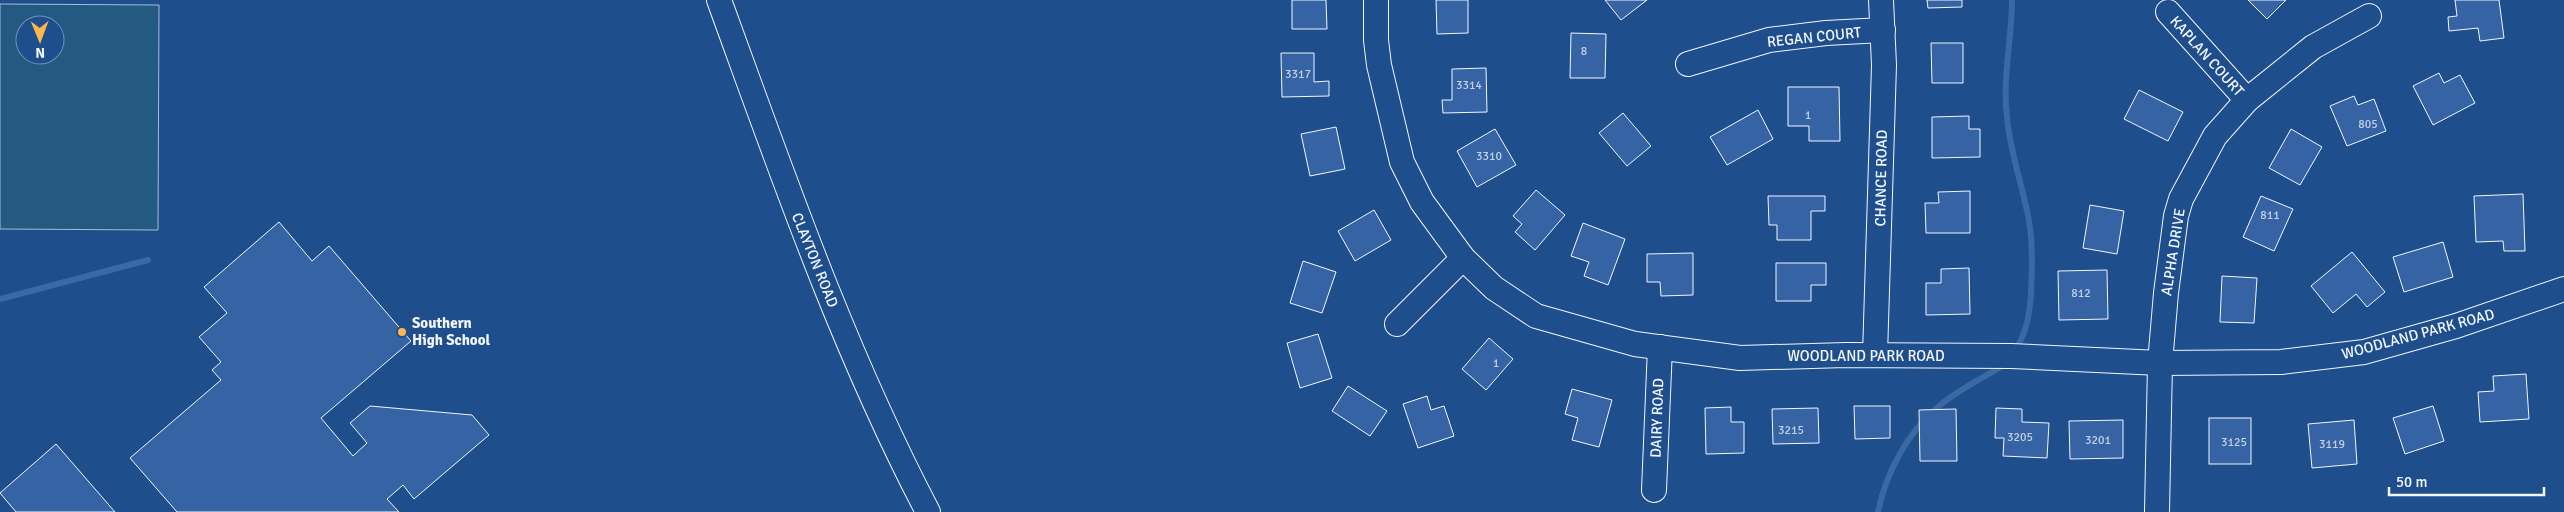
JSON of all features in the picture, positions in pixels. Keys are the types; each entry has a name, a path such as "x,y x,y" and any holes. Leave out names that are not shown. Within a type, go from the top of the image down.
{"street":[{"name":"CLAYTON ROAD","path":"719,0 830,297 891,437 928,512"},
{"name":"WOODLAND PARK ROAD","path":"1376,0 1379,65 1402,162 1422,202 1463,258 1494,288 1536,316 1635,344 1740,358 1875,355 2011,356 2160,363 2281,362 2340,356 2456,326 2564,290"},
{"name":"CHANCE ROAD","path":"1875,355 1883,30 1881,0"},
{"name":"KAPLAN COURT","path":"2168,12 2247,100"},
{"name":"ALPHA DRIVE","path":"2157,512 2160,363 2166,293 2176,216 2181,199 2215,136 2247,100 2313,48 2369,16"},
{"name":"REGAN COURT","path":"1688,64 1769,40 1826,33 1883,30"},
{"path":"1397,324 1463,258"},
{"name":"DAIRY ROAD","path":"1654,490 1660,347"}],"shaded area":[{"path":"0,4 159,5 158,230 0,229"}],"building":[{"path":"1292,0 1326,0 1327,29 1292,29"},
{"path":"1436,0 1468,0 1468,33 1437,34"},
{"path":"1605,0 1647,0 1621,20"},
{"path":"1927,0 1962,0 1962,7 1928,8"},
{"path":"2248,0 2286,0 2267,19"},
{"path":"2455,0 2499,0 2504,38 2480,41 2478,28 2449,31 2448,17 2457,16"},
{"path":"1571,33 1606,34 1605,78 1570,78"},
{"path":"1931,43 1963,43 1963,83 1932,83"},
{"path":"1281,53 1314,53 1314,82 1329,81 1329,96 1282,97"},
{"path":"1486,68 1487,112 1443,113 1442,100 1452,100 1452,69"},
{"path":"2439,73 2444,83 2460,75 2475,103 2433,125 2413,86"},
{"path":"1788,87 1839,87 1840,141 1809,141 1809,126 1788,126"},
{"path":"2139,90 2183,112 2168,141 2124,119"},
{"path":"2354,96 2358,105 2374,99 2386,131 2347,146 2330,106"},
{"path":"1758,110 1773,139 1727,165 1710,137"},
{"path":"1623,113 1651,146 1627,166 1599,133"},
{"path":"1969,116 1969,129 1980,129 1980,157 1932,158 1932,117"},
{"path":"1336,127 1345,169 1310,176 1301,134"},
{"path":"1495,129 1516,165 1477,187 1457,151"},
{"path":"2291,129 2322,147 2300,185 2269,168"},
{"path":"1536,190 1565,215 1535,250 1515,232 1522,224 1513,216"},
{"path":"1970,191 1970,233 1926,233 1925,203 1939,203 1938,192"},
{"path":"2523,194 2525,251 2504,251 2503,241 2476,242 2474,196"},
{"path":"1768,196 1825,196 1825,211 1811,211 1811,240 1777,240 1777,225 1769,225"},
{"path":"2261,196 2293,209 2274,251 2243,237"},
{"path":"2090,205 2124,211 2117,254 2083,248"},
{"path":"1374,210 1391,240 1355,261 1338,231"},
{"path":"279,222 312,261 329,246 411,341 321,418 353,456 367,443 350,423 370,406 472,415 489,435 414,499 403,485 387,499 399,512 177,512 130,458 221,380 212,370 221,362 199,337 227,313 204,287"},
{"path":"1583,223 1625,239 1608,285 1584,276 1589,262 1571,256"},
{"path":"2443,242 2453,277 2404,292 2393,257"},
{"path":"2352,252 2385,292 2367,307 2356,294 2333,313 2311,286"},
{"path":"1693,253 1693,295 1661,296 1660,282 1647,282 1647,254"},
{"path":"1303,261 1336,272 1322,313 1290,303"},
{"path":"1776,263 1826,263 1826,285 1811,285 1811,301 1776,301"},
{"path":"1969,268 1970,314 1926,315 1926,283 1941,283 1941,269"},
{"path":"2107,270 2108,319 2059,320 2058,271"},
{"path":"2222,276 2257,278 2254,323 2220,322"},
{"path":"1318,334 1332,378 1300,388 1287,343"},
{"path":"1489,338 1513,359 1486,390 1462,369"},
{"path":"2526,374 2529,419 2480,422 2478,392 2494,391 2493,376"},
{"path":"1348,386 1387,411 1370,436 1332,411"},
{"path":"1572,389 1612,400 1599,447 1572,440 1578,418 1565,414"},
{"path":"1427,396 1431,410 1444,406 1454,436 1418,448 1403,404"},
{"path":"1854,406 1890,406 1890,438 1855,439"},
{"path":"2433,406 2444,441 2405,454 2393,418"},
{"path":"1731,407 1731,422 1744,422 1744,453 1706,454 1705,408"},
{"path":"1818,408 1819,443 1773,444 1772,409"},
{"path":"1996,408 2022,409 2022,422 2049,423 2047,458 2003,456 2004,438 1995,438"},
{"path":"1956,409 1957,461 1920,461 1919,410"},
{"path":"2209,418 2251,418 2251,464 2209,464"},
{"path":"2123,420 2123,458 2070,459 2069,421"},
{"path":"2354,420 2357,464 2312,468 2308,424"},
{"path":"56,444 115,512 16,512 0,493"}],"waterway":[{"path":"2012,0 2006,73 2006,102 2011,144 2029,221 2032,257 2028,316 2022,338 2014,351"},
{"path":"0,299 148,260"},
{"path":"1878,512 1892,468 1908,441 1927,417 1945,401 1999,368 2004,362"}],"place":[{"name":"Southern High School","path":"402,332"}]}
